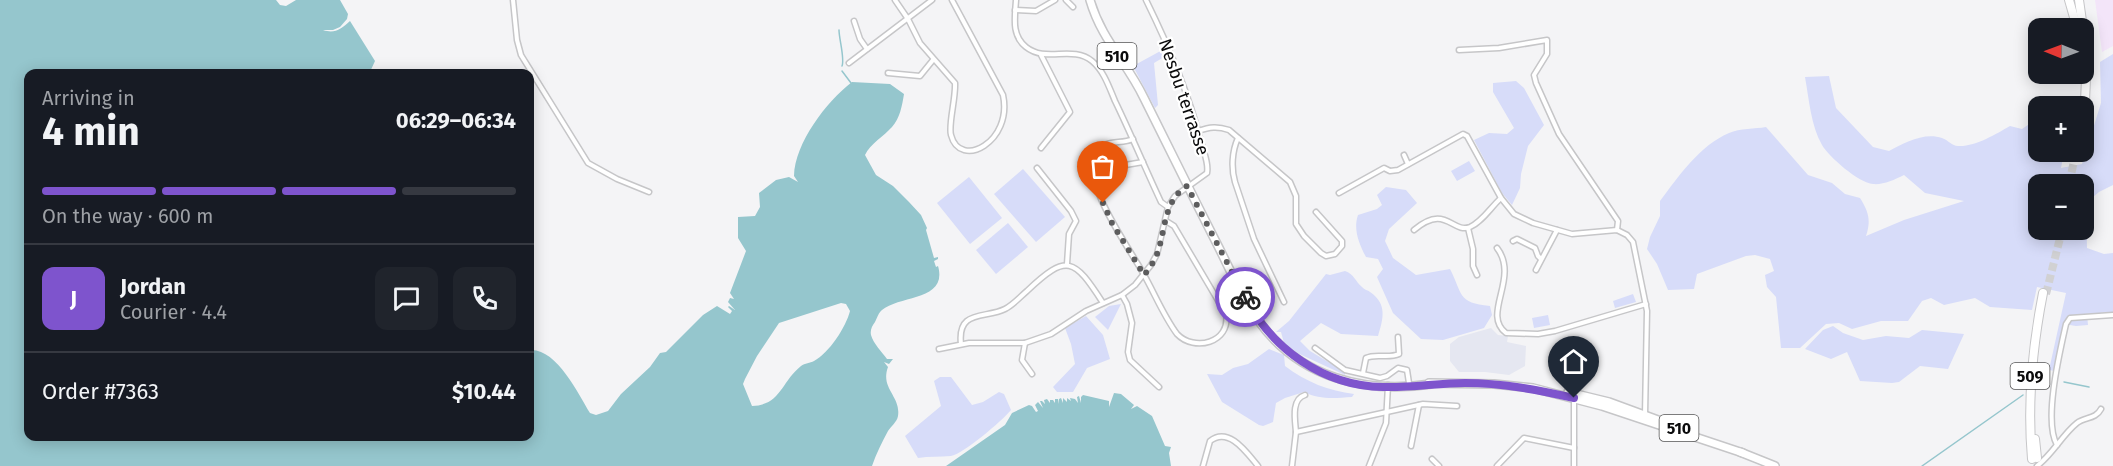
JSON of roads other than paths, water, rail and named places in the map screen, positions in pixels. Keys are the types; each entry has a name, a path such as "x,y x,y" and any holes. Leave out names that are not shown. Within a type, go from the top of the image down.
{"highway":[{"path":"2069,0 2075,18"},
{"path":"2077,0 2078,18"},
{"path":"2077,0 2080,18"},
{"path":"2085,0 2086,18"},
{"name":"509","path":"2035,461 2035,376 2045,293"}],"main road":[{"name":"510","path":"1089,0 1103,35 1137,85 1247,301 1266,330 1278,343 1300,360 1314,369 1340,378 1388,386 1431,384"},
{"name":"510","path":"1388,386 1409,383 1494,384 1601,399 1775,466"}],"street":[{"path":"513,0 517,40 521,55 530,69"},
{"path":"895,0 920,43 955,83 950,132 953,140 959,147 965,149 982,148 990,143 999,131 1005,105 1003,95 952,0"},
{"path":"849,63 932,0"},
{"path":"1016,0 1014,21 1018,37 1027,48 1041,55 1072,54 1092,61 1105,79 1161,202 1168,207"},
{"path":"1015,10 1036,11 1055,0"},
{"path":"1066,0 1073,7"},
{"name":"Nesbu terrasse","path":"1146,0 1176,62 1208,169 1204,176 1187,186"},
{"path":"854,21 860,39 867,49"},
{"path":"1459,50 1499,48 1547,40 1546,56 1534,75 1536,83 1559,134 1618,221 1617,230"},
{"path":"1041,55 1070,112 1041,148"},
{"path":"888,73 920,76 933,60"},
{"path":"534,76 588,163 617,179 650,192"},
{"path":"1198,131 1210,127 1228,130 1290,182 1296,196 1295,220 1299,230 1321,253 1330,256 1339,250 1342,241 1316,212"},
{"path":"1339,193 1383,168 1394,171 1460,134 1467,136 1501,198 1514,214 1557,230 1580,235 1609,230 1617,230 1627,235 1635,247 1647,310 1646,402 1641,415"},
{"path":"1238,138 1234,149 1235,182 1254,239 1284,302"},
{"path":"1134,139 1106,144 1096,153 1092,164 1095,181 1112,223 1144,275 1170,324 1183,340 1195,344 1206,344 1222,333 1227,320 1226,314 1174,226 1166,221"},
{"path":"1404,155 1408,164"},
{"path":"1114,167 1143,162"},
{"path":"1037,168 1071,211 1076,221 1069,234 1067,264"},
{"path":"939,349 961,344 1025,343 1052,334 1103,303 1122,295 1136,285 1157,254 1168,207 1175,195 1187,186"},
{"path":"1414,230 1429,220 1438,219 1449,221 1458,227 1468,228 1476,224 1501,198"},
{"path":"1468,228 1473,249 1473,266 1477,274"},
{"path":"1536,270 1557,230"},
{"path":"1512,241 1517,239 1532,245 1541,259"},
{"path":"1497,248 1504,259 1505,280 1496,321 1506,333 1538,334 1555,331 1646,304"},
{"path":"961,344 960,336 966,321 980,314 1000,311 1008,307 1042,276 1056,267 1067,264 1079,269 1103,303"},
{"path":"1122,295 1127,304 1131,323 1128,352 1130,360 1159,387"},
{"path":"2058,445 2054,438 2053,399 2066,324 2070,318 2113,315"},
{"path":"1363,373 1366,358 1370,356 1393,357 1399,354 1398,337"},
{"path":"1025,343 1022,360 1032,374"},
{"path":"1315,348 1345,370 1380,378 1398,368 1403,368 1407,370 1409,383"},
{"path":"1369,466 1383,431 1387,413 1388,386"},
{"path":"1292,466 1296,432 1296,401 1300,396 1305,395"},
{"path":"1574,466 1573,412 1577,397"},
{"path":"1411,446 1419,405"},
{"path":"1296,432 1419,405 1457,406"},
{"path":"2035,461 2045,460 2076,424 2097,416 2102,409"},
{"path":"1203,466 1210,441 1221,436 1229,437 1234,441 1258,466"},
{"path":"1497,466 1524,438 1574,448"},
{"path":"1432,459 1439,466"}],"waterway":[{"path":"839,30 842,66"},
{"path":"842,71 851,83"},
{"path":"2064,382 2089,387"},
{"path":"1922,466 2023,395"}],"tunnel":[{"path":"2071,174 2074,162"},
{"path":"2046,294 2060,240"}]}
